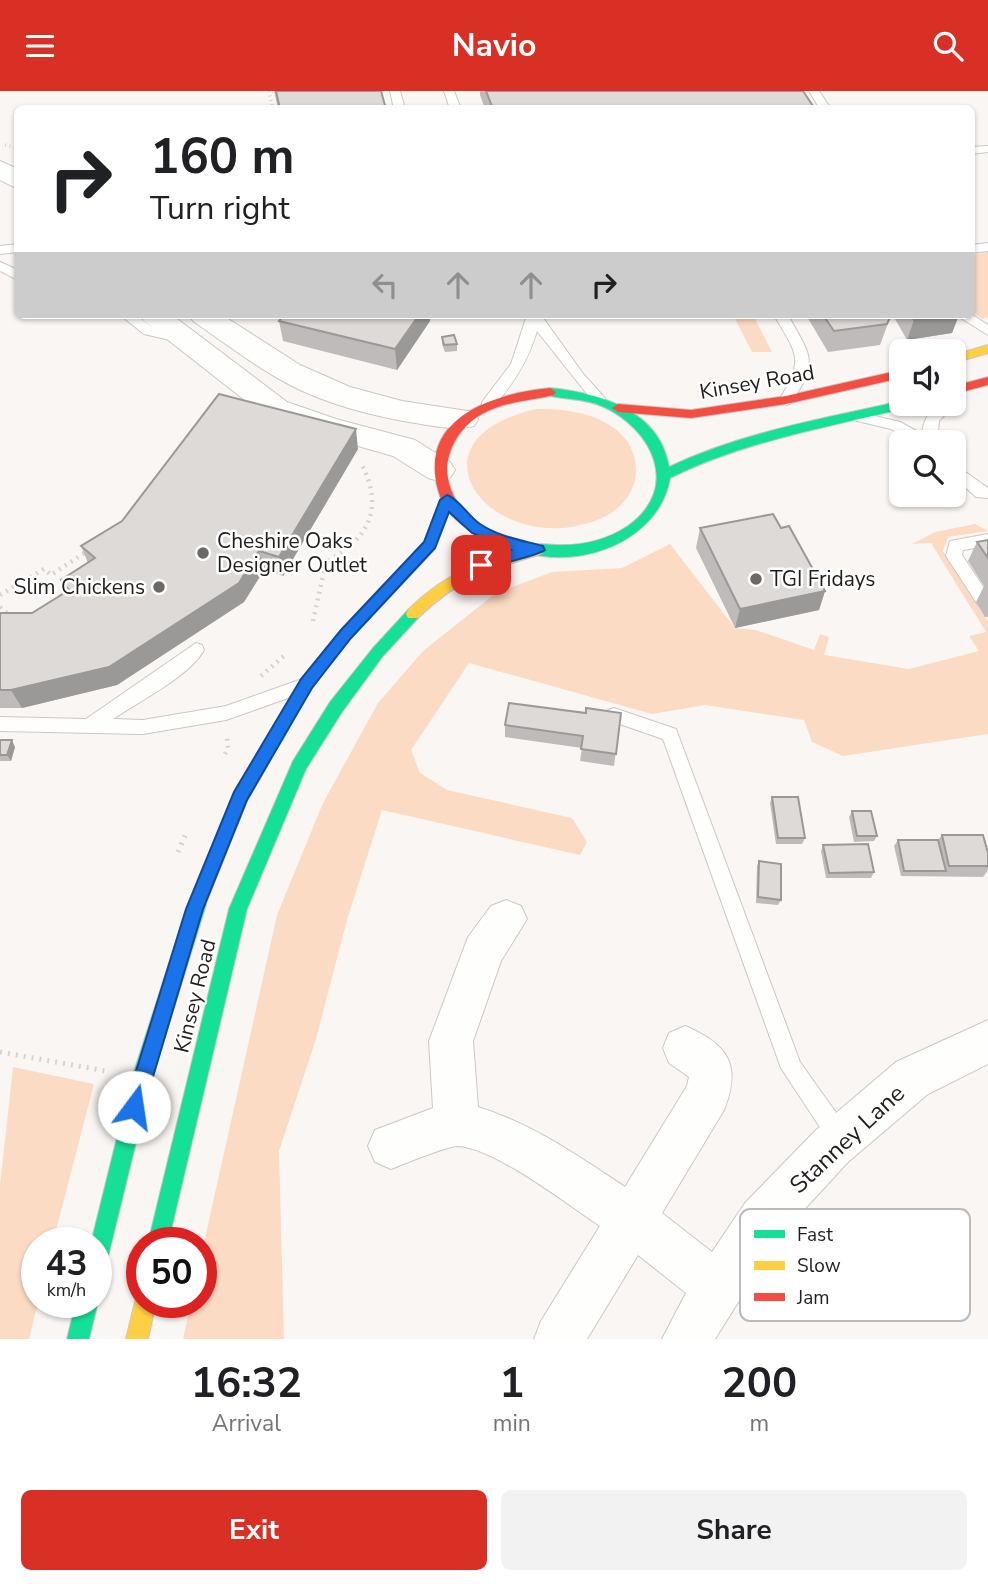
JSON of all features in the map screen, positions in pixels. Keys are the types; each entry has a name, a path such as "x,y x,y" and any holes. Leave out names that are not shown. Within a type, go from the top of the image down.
{"main road":[{"path":"966,355 988,348"},
{"name":"Kinsey Road","path":"618,408 691,414 786,400 889,377"},
{"path":"966,388 988,383"},
{"path":"550,392 600,401 618,408 637,421 653,437 662,455 665,475 659,500 641,522 614,540 577,550 537,550 505,543 477,530 462,518 447,500 439,470 443,450 475,412 522,395 550,392"},
{"path":"665,475 709,450 776,431 858,417 889,408"},
{"name":"Kinsey Road","path":"105,1227 141,1080 195,909 240,797 306,684 346,634 430,545 447,500"},
{"name":"Kinsey Road","path":"162,1227 238,909 299,766 336,707 379,652 424,602 463,573 500,557 537,550"},
{"path":"78,1339 83,1318"},
{"path":"137,1339 142,1318"}],"street":[{"path":"0,168 9,194"},
{"path":"159,319 276,409 327,427 404,448 439,470"},
{"path":"209,319 264,356 317,385 343,395 430,417 475,412"},
{"path":"457,1123 451,1041 498,944"},
{"name":"Stanney Lane","path":"773,1209 841,1139 912,1077 988,1041"},
{"path":"559,1339 708,1094 712,1073 705,1062 685,1048"},
{"path":"391,1146 457,1123 500,1137 543,1160 631,1219 716,1287"},
{"name":"Stanney Lane","path":"687,1339 716,1287 740,1252"}],"lane":[{"path":"979,150 988,161"},
{"path":"132,319 149,331 186,340"},
{"path":"475,412 508,383 520,363 533,319"},
{"path":"535,319 579,378 600,401"},
{"path":"783,319 805,360 802,377 786,400"},
{"path":"969,319 988,331"},
{"path":"966,395 988,383"},
{"path":"858,417 895,425 904,430"},
{"path":"966,480 981,493 988,493"},
{"path":"984,600 954,556 956,545 988,540"},
{"path":"89,726 173,670 196,650"},
{"path":"0,724 143,727 226,713 306,684"},
{"path":"614,715 670,734 792,1068 841,1139"}],"path":[{"path":"311,632 326,562 357,541 373,514 371,478 360,461 364,454"},
{"path":"0,595 44,569 51,575 92,548"},
{"path":"0,607 18,622"},
{"path":"260,677 291,650"},
{"path":"222,759 228,748 227,725"},
{"path":"173,864 188,828"},
{"path":"0,1052 108,1072 112,1058"}],"shaded area":[{"path":"988,252 988,317 983,319 975,314 975,254"},
{"path":"735,319 755,319 772,352 752,352"},
{"path":"536,409 582,414 608,424 621,434 630,445 636,472 634,485 618,508 604,517 565,528 529,525 499,513 477,494 467,471 472,447 494,425"},
{"path":"975,524 988,531 948,537 943,551 988,621 988,734 843,756 812,742 804,720 705,705 652,714 469,663 411,750 420,773 447,790 572,818 587,842 580,855 382,810 347,920 316,1039 279,1151 284,1339 183,1339 188,1318 217,1318 217,1227 207,1227 277,915 323,803 378,703 423,651 496,593 552,572 622,568 670,544 735,628 756,630 814,650 820,634 829,637 824,655 909,669 979,651 969,636 986,632 931,543 912,544 935,532"},
{"path":"13,1067 94,1084 57,1227 21,1227 21,1318 34,1318 29,1339 0,1339 0,1185"}],"building":[{"path":"276,91 381,91 385,105 279,105"},
{"path":"486,91 803,91 812,105 491,105"},
{"path":"280,319 416,319 395,349 279,321"},
{"path":"826,319 889,319 887,324 834,331"},
{"path":"454,335 457,344 444,345 442,337"},
{"name":"Cheshire Oaks Designer Outlet","path":"219,394 356,429 279,557 259,551 239,583 109,667 11,690 0,690 0,613 32,613 69,590 61,580 95,558 81,546 122,521"},
{"name":"TGI Fridays","path":"773,514 781,528 789,526 825,591 740,609 700,528"},
{"path":"988,540 988,558 977,542"},
{"path":"509,703 586,713 586,708 621,713 616,754 581,749 583,736 505,725"},
{"path":"0,740 12,740 7,755 0,755"},
{"path":"772,797 798,797 805,838 778,838"},
{"path":"852,811 871,811 877,836 857,836"},
{"path":"942,835 983,835 988,866 949,866"},
{"path":"898,840 938,840 946,871 904,871"},
{"path":"868,844 874,872 829,873 823,845"},
{"path":"759,861 781,864 781,900 758,897"}],"traffic: fast":[{"path":"533,549 560,551 587,548 625,534 652,511 661,494 664,476 661,458 654,442 627,414 594,399 550,392"},
{"path":"665,475 693,461 752,440 889,408"},
{"path":"162,1227 238,909 299,766 336,707 378,652 413,614"},
{"path":"105,1227 141,1081 197,905"},
{"path":"78,1339 83,1318"}],"traffic: slow":[{"path":"966,355 988,349"},
{"path":"413,614 440,589 469,572 501,559 537,550"},
{"path":"137,1339 142,1318"}],"traffic: jam":[{"path":"618,408 691,414 786,400 889,377"},
{"path":"966,387 988,381"},
{"path":"533,549 517,546 484,533 457,513 442,485 441,461 448,438 469,416 502,401 550,392"},
{"path":"197,905 240,798 306,684 346,634 430,545 447,500"}],"place":[{"name":"Cheshire Oaks Designer Outlet","path":"203,553"},
{"name":"TGI Fridays","path":"756,579"},
{"name":"Slim Chickens","path":"159,587"}],"route":[{"path":"134,1107 195,909 240,797 306,684 346,634 430,545 447,500 462,518 477,530 505,543 537,550 500,557 481,565"}]}
